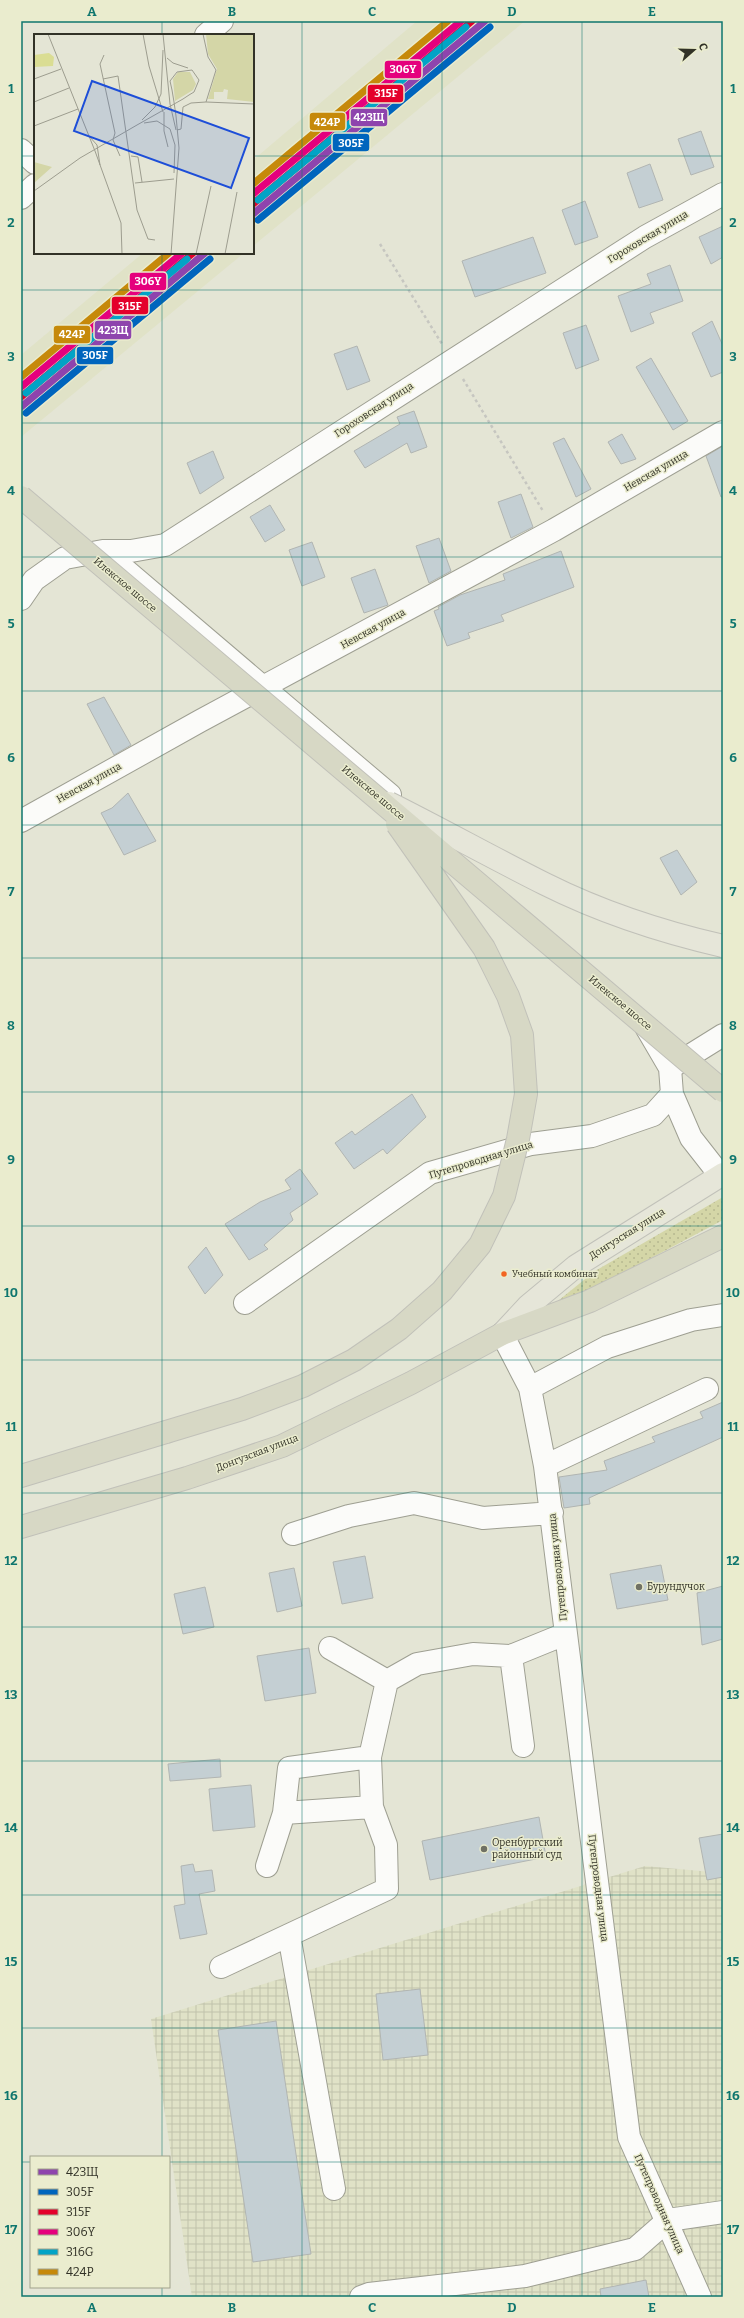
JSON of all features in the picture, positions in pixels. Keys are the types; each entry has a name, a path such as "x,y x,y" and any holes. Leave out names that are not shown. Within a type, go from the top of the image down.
{"highway":[{"name":"Илекское шоссе","path":"21,497 723,1091"},
{"path":"21,1476 242,1409 303,1386 354,1360 400,1329 442,1291 480,1245 504,1196 518,1139 526,1094 522,1035 508,996 484,948 377,797"},
{"name":"Донгузская улица","path":"21,1527 188,1478 282,1446 411,1383 502,1334 590,1301 723,1236"}],"main road":[{"path":"377,797 546,885 621,916 723,946"},
{"name":"Донгузская улица","path":"502,1334 528,1306 576,1266 722,1174"}],"street":[{"path":"207,34 222,21"},
{"path":"21,150 34,162"},
{"path":"21,198 34,186"},
{"name":"Гороховская улица","path":"21,599 34,580 65,558 103,551 131,551 165,545 645,237 723,194"},
{"name":"Невская улица","path":"21,821 200,721 266,688 554,530 723,432"},
{"path":"103,551 266,688 634,1008 670,1068 672,1094 691,1138 722,1174"},
{"path":"670,1068 723,1035"},
{"name":"Путепроводная улица","path":"245,1303 430,1173 531,1144 592,1136 653,1115 672,1094"},
{"path":"530,1388 606,1347 691,1320 723,1315"},
{"name":"Путепроводная улица","path":"502,1334 530,1388 545,1466 629,2137 668,2220 700,2297"},
{"path":"545,1466 707,1389"},
{"path":"293,1534 349,1516 414,1503 482,1518 552,1513"},
{"path":"221,1967 387,1889 386,1845 372,1807 370,1757 387,1681 417,1664 473,1654 511,1656 565,1634"},
{"path":"330,1648 387,1681"},
{"path":"511,1656 523,1746"},
{"path":"267,1866 284,1813 289,1768 370,1757"},
{"path":"284,1813 372,1807"},
{"path":"289,1935 334,2189"},
{"path":"361,2297 369,2294 525,2276 635,2250 668,2220 723,2212"}],"path":[{"path":"380,244 452,360 554,530"}],"shaded area":[{"path":"417,21 525,21 254,245 254,159"},
{"path":"142,254 243,254 21,437 21,355"},
{"path":"645,1866 723,1873 723,2297 192,2297 151,2019"}],"green space":[{"path":"723,1197 723,1220 602,1284 548,1309 595,1271"}],"building":[{"path":"701,131 714,167 691,175 678,139"},
{"path":"650,164 663,200 639,208 627,173"},
{"path":"585,201 598,237 575,245 562,210"},
{"path":"723,226 723,257 711,264 699,237"},
{"path":"533,237 546,273 475,297 462,261"},
{"path":"670,265 683,301 650,313 654,323 631,332 618,296 651,284 647,274"},
{"path":"712,321 723,346 723,372 711,377 692,333"},
{"path":"586,325 599,360 576,369 563,333"},
{"path":"357,346 370,381 347,390 334,354"},
{"path":"651,358 688,421 673,430 636,367"},
{"path":"414,411 427,447 411,453 407,443 365,468 354,451 400,424 397,417"},
{"path":"622,434 636,459 621,464 608,442"},
{"path":"564,438 591,489 576,497 553,443"},
{"path":"723,446 723,497 721,497 706,456"},
{"path":"213,451 224,478 200,494 187,463"},
{"path":"521,494 533,527 511,538 498,502"},
{"path":"270,505 285,530 265,542 250,517"},
{"path":"439,538 451,571 429,583 416,546"},
{"path":"312,542 325,577 302,586 289,550"},
{"path":"561,551 574,587 501,615 504,621 468,633 470,638 447,646 434,611 439,609 438,607 460,595 505,580 503,574"},
{"path":"375,569 388,605 364,613 351,578"},
{"path":"104,697 131,745 114,755 87,704"},
{"path":"128,793 156,841 124,855 101,813 112,808"},
{"path":"677,850 697,882 681,895 660,858"},
{"path":"412,1094 426,1117 387,1154 383,1149 354,1169 335,1143 352,1131 355,1135"},
{"path":"300,1169 318,1194 290,1213 293,1220 264,1245 268,1249 249,1260 225,1224 260,1202 291,1189 285,1180"},
{"path":"206,1247 223,1275 205,1294 188,1267"},
{"path":"723,1402 723,1437 589,1498 590,1504 564,1508 559,1477 607,1470 604,1461 655,1442 652,1437 703,1418 700,1412"},
{"path":"365,1556 373,1598 342,1604 333,1562"},
{"name":"Бурундучок","path":"661,1565 668,1600 617,1609 610,1574"},
{"path":"294,1568 302,1606 277,1612 269,1573"},
{"path":"723,1586 723,1639 702,1645 697,1593"},
{"path":"205,1587 214,1627 183,1634 174,1594"},
{"path":"309,1648 316,1693 265,1701 257,1656"},
{"path":"220,1759 221,1777 170,1781 168,1764"},
{"path":"251,1785 255,1827 213,1831 209,1789"},
{"name":"Оренбургский районный суд","path":"539,1817 546,1857 430,1880 422,1841"},
{"path":"723,1834 723,1877 707,1880 699,1838"},
{"path":"193,1864 195,1872 212,1870 215,1891 199,1894 207,1934 180,1939 174,1906 185,1904 181,1866"},
{"path":"420,1989 428,2055 383,2060 376,1994"},
{"path":"276,2021 311,2254 253,2262 218,2030"},
{"path":"646,2280 649,2297 601,2297 600,2289"}],"transit line":[{"name":"424Р","path":"254,183 448,21"},
{"name":"306Y","path":"254,193 461,21"},
{"name":"315F","path":"254,203 472,21"},
{"name":"423Щ","path":"254,213 485,21"},
{"name":"316G","path":"258,200 466,27"},
{"name":"305F","path":"258,220 490,27"},
{"name":"424Р","path":"21,377 168,254"},
{"name":"306Y","path":"21,387 181,254"},
{"name":"315F","path":"21,397 192,254"},
{"name":"423Щ","path":"21,407 204,254"},
{"name":"316G","path":"26,393 187,259"},
{"name":"305F","path":"26,413 210,259"}],"place":[{"name":"Учебный комбинат","path":"504,1274"},
{"name":"Бурундучок","path":"639,1587"},
{"name":"Оренбургский районный суд","path":"484,1849"}]}
